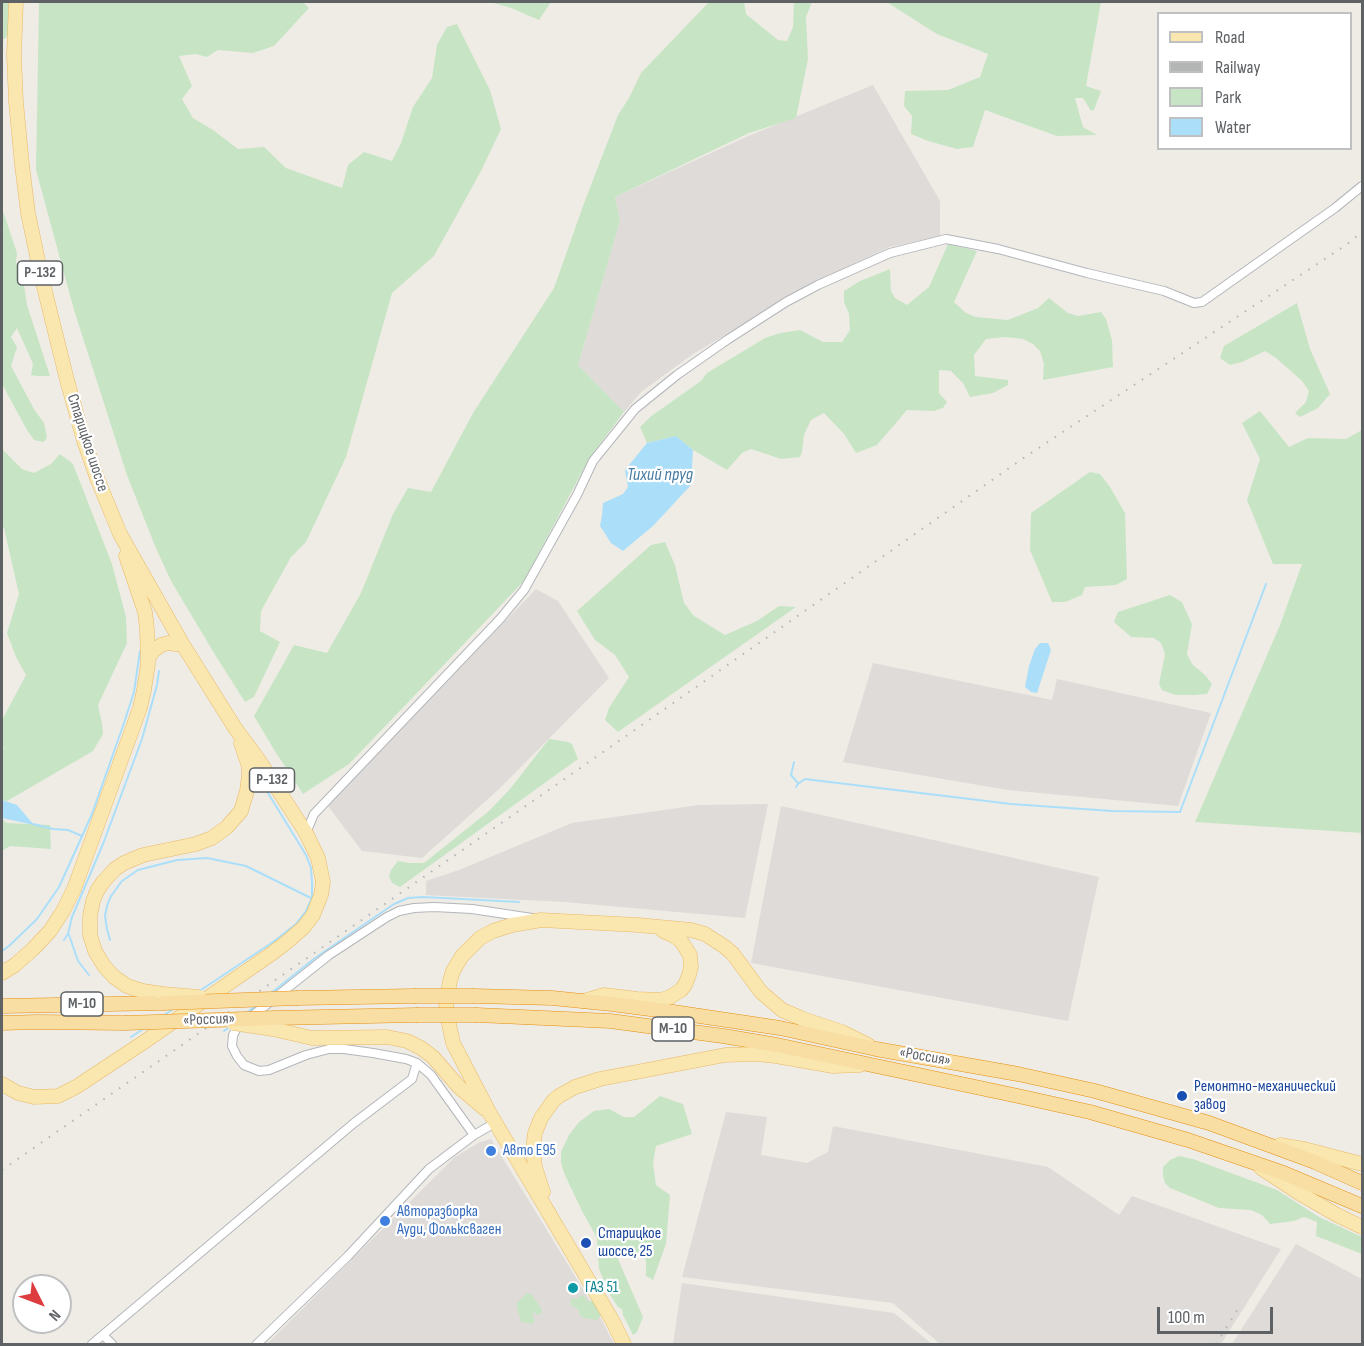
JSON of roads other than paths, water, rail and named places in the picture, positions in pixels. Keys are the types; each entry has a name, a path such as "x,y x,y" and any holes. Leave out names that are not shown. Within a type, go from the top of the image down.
{"highway":[{"name":"«Россия»","path":"2,1006 162,999 474,996 552,998 673,1012 780,1028 1095,1091 1201,1121 1315,1162 1362,1183"},
{"name":"«Россия»","path":"2,1023 213,1020 274,1023 416,1015 477,1015 610,1021 670,1028 777,1045 1090,1112 1252,1162 1362,1206"}],"main road":[{"name":"Старицкое шоссе","path":"2,1084 18,1093 34,1097 51,1097 68,1091 144,1042 288,941 304,927 313,915 322,889 320,866 306,833 183,645 120,534 97,478 66,380 34,244 17,118 14,55 16,2"},
{"path":"2,973 42,941 57,922 69,900 140,708 149,657 147,629 145,612 120,534"},
{"path":"149,657 161,645 168,643 183,645"},
{"path":"162,999 127,986 114,977 100,962 89,928 93,902 100,886 120,866 143,855 202,842 222,831 237,816 246,798 249,775 244,750 233,724"},
{"path":"624,1344 492,1118 453,1043 446,1004 453,971 462,956 480,938 493,931 541,920 691,930 705,934 733,954 762,992 782,1010 842,1032 876,1048"},
{"path":"583,1001 604,995 661,1000 676,994 686,984 690,975 691,962 681,941 668,933 638,925"},
{"path":"274,1023 312,1038 387,1037 413,1043 433,1057 459,1087 492,1118"},
{"path":"558,1230 537,1178 533,1142 541,1118 554,1101 566,1091 600,1079 725,1055 776,1056 833,1066 867,1064"},
{"path":"1260,1142 1304,1149 1362,1164"},
{"path":"1252,1162 1308,1198 1362,1227"}],"street":[{"path":"306,833 314,814 500,619 524,590 577,495 593,461 635,409 727,339 786,302 890,253 946,239 998,249 1164,291 1194,303 1202,302 1335,208 1362,186"},
{"path":"474,1135 431,1075 417,1063 373,1053 329,1049 297,1058 269,1070 259,1071 240,1061 234,1051 233,1035 237,1028 329,955 387,917 399,912 414,908 434,907 472,909 541,920"},
{"path":"92,1344 354,1122 412,1079 417,1063"},
{"path":"257,1344 348,1256 429,1169 474,1135 492,1118"},
{"path":"104,1335 112,1344"}],"water":[{"name":"Тихий пруд","path":"676,436 693,450 691,485 653,526 623,551 611,543 600,526 603,503 623,494 628,487 625,470 647,443"},
{"path":"1040,643 1048,643 1051,650 1037,693 1025,687 1029,666 1035,649"},
{"path":"2,800 17,805 34,825 2,818"}],"waterway":[{"path":"796,787 805,779 1011,804 1112,811 1180,812 1266,584"},
{"path":"2,951 37,919 59,887 92,814 124,723 134,692 140,651"},
{"path":"64,940 142,739 159,671"},
{"path":"794,762 791,775 798,783"},
{"path":"198,992 296,924 312,898 311,868 306,855 260,780"},
{"path":"33,824 68,830 82,836"},
{"path":"110,940 105,916 107,906 122,881 138,870 177,860 207,858 246,866 311,898"},
{"path":"270,994 315,958 394,904 408,898 519,902"},
{"path":"69,935 78,961 89,975"},
{"path":"247,1013 256,1005"},
{"path":"163,1016 173,1009"},
{"path":"224,1031 231,1026"},
{"path":"131,1037 143,1029"}],"railway":[{"path":"2,1170 1025,457 1346,245 1362,232"},
{"path":"1216,1344 1241,1304"}],"place":[{"name":"Ремонтно-механический завод","path":"1182,1096"},
{"name":"Авто E95","path":"491,1151"},
{"name":"Авторазборка Ауди, Фольксваген","path":"385,1221"},
{"name":"Старицкое шоссе, 25","path":"586,1243"},
{"name":"ГАЗ 51","path":"573,1288"}]}
